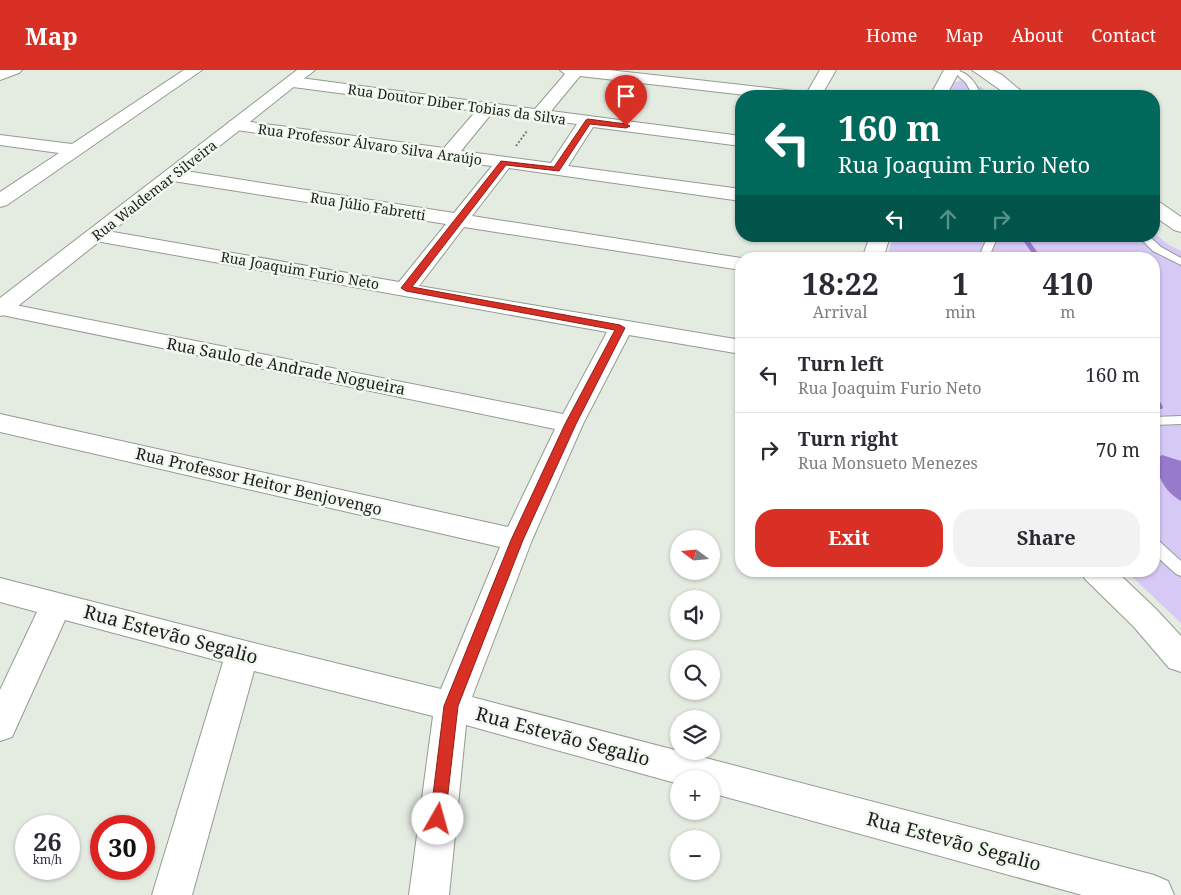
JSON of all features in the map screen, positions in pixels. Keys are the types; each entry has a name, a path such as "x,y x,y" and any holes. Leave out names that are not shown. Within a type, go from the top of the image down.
{"street":[{"path":"0,75 14,70"},
{"path":"0,201 194,70"},
{"name":"Rua Waldemar Silveira","path":"1,309 308,70"},
{"path":"539,115 572,70 743,90"},
{"path":"816,90 828,70"},
{"path":"942,90 954,70"},
{"path":"980,70 996,78 1011,90"},
{"name":"Rua Doutor Diber Tobias da Silva","path":"293,82 735,140"},
{"path":"448,154 488,108"},
{"path":"556,170 588,121"},
{"name":"Rua Professor Álvaro Silva Araújo","path":"236,125 735,194"},
{"path":"0,140 76,150"},
{"path":"406,288 504,162"},
{"name":"Rua Júlio Fabretti","path":"173,175 735,263"},
{"path":"1160,211 1181,226"},
{"name":"Rua Joaquim Furio Neto","path":"96,235 406,288 620,328 735,346"},
{"name":"Rua Saulo de Andrade Nogueira","path":"1,309 570,424"},
{"path":"429,895 451,706 517,540 570,424 620,328"},
{"name":"Rua Professor Heitor Benjovengo","path":"0,423 517,540"},
{"path":"1102,577 1145,618 1181,658"},
{"name":"Rua Estevão Segalio","path":"0,590 242,654 451,706 1154,895"},
{"path":"0,726 57,604"},
{"path":"172,895 242,654"}],"lane":[{"path":"954,70 965,76 975,90"},
{"path":"1150,242 1181,262"},
{"path":"1160,421 1181,420"},
{"path":"1160,551 1181,570"}],"path":[{"path":"504,162 539,115"}],"shaded area":[{"path":"964,80 985,90 950,90 953,83"},
{"path":"1160,238 1181,251 1181,623 1132,577 1160,577 1160,252 888,252 892,242 1160,242"},
{"path":"1162,455 1181,461 1181,501 1170,493 1160,478 1160,456"}],"waterway":[{"path":"1027,242 1034,252"}],"route":[{"path":"438,819 451,706 517,540 570,424 620,328 406,288 504,162 556,170 588,121 626,126"}]}
